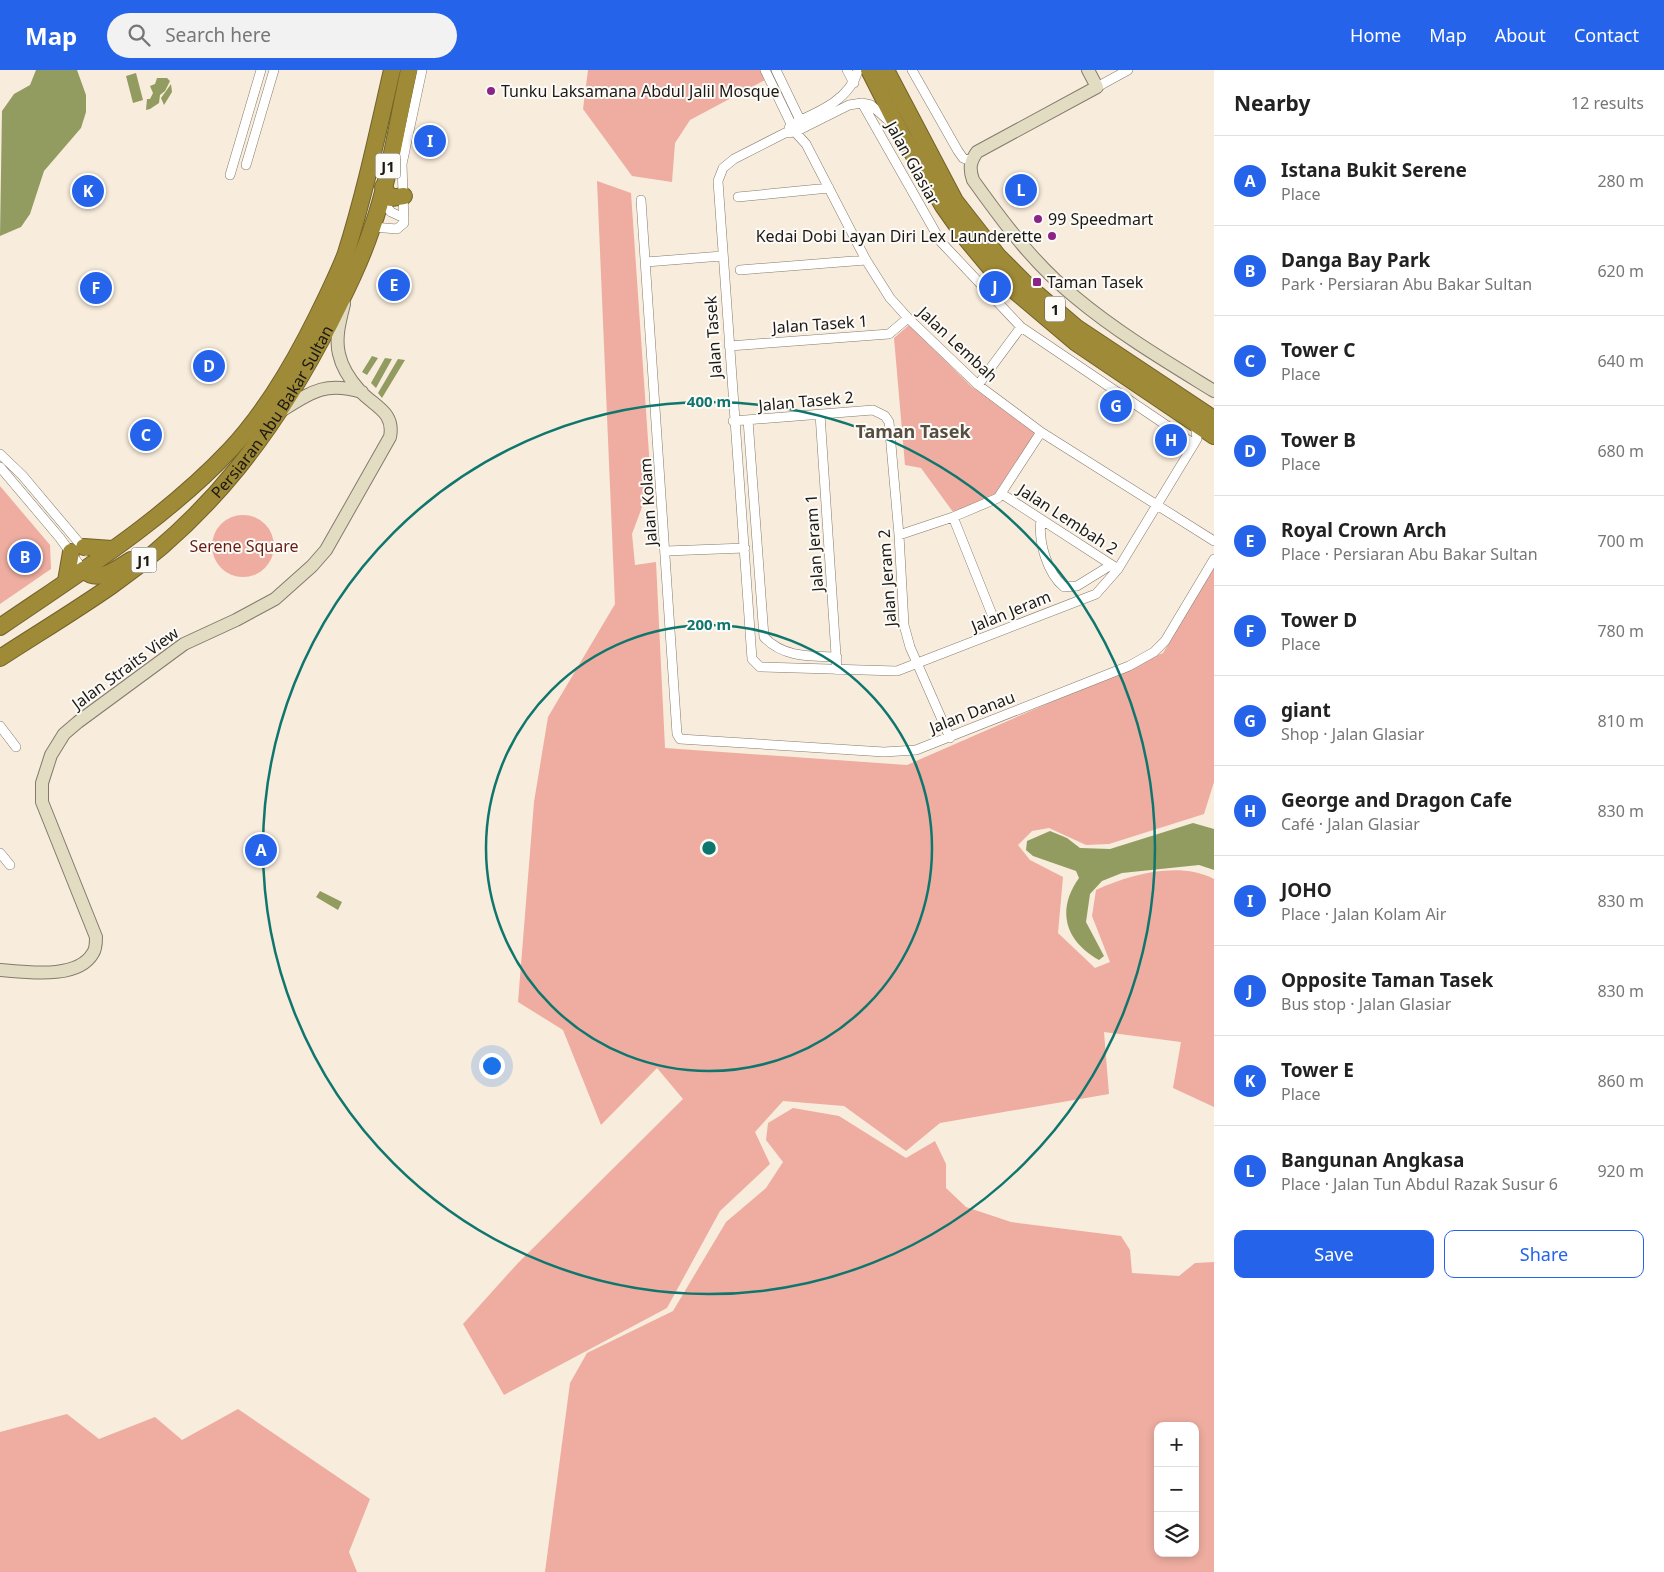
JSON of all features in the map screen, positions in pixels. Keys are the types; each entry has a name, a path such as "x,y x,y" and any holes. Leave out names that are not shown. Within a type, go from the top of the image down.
{"highway":[{"name":"Persiaran Abu Bakar Sultan","path":"0,627 66,582 93,569 112,549 197,482 229,451 256,419 305,341 345,255 368,176 392,70"},
{"name":"Persiaran Abu Bakar Sultan","path":"0,658 111,586 189,521 236,472 264,436 315,352 347,290 373,227 409,70"},
{"name":"1","path":"869,70 902,135 943,206 966,240 997,276 1081,346 1214,436"},
{"name":"1","path":"886,70 955,201 975,230 1003,261 1078,328 1214,419"},
{"path":"382,193 390,198 404,196"},
{"path":"30,638 97,586 93,569 138,556 189,521"},
{"path":"66,582 77,550 112,549"}],"street":[{"path":"230,175 261,70"},
{"path":"246,165 274,70"},
{"path":"373,227 397,229 404,223 402,164 422,70"},
{"name":"Jalan Lembah","path":"765,70 798,126"},
{"name":"Jalan Lembah","path":"776,70 806,144 866,260 890,298 908,318 978,385 1041,432 1157,503"},
{"path":"847,70 854,83"},
{"name":"Jalan Tasek","path":"755,664 752,659 745,548 728,346 718,181 723,168 734,159 798,126 844,96 854,83 858,70"},
{"path":"912,70 958,151 964,158 971,161"},
{"path":"1088,70 1101,85"},
{"path":"1127,71 976,152 971,161 970,170 973,180 1008,229 1039,263 1074,296 1115,327 1214,391"},
{"path":"862,103 871,105 902,135"},
{"name":"Jalan Tasek","path":"798,126 850,105 862,103"},
{"name":"Jalan Glasiar","path":"862,103 941,242 1021,327 1196,442"},
{"path":"738,196 829,188"},
{"path":"382,193 390,212 404,218"},
{"name":"Jalan Kolam","path":"641,200 677,734 680,739"},
{"path":"646,262 722,256"},
{"path":"740,270 866,260"},
{"name":"Jalan Straits View","path":"0,970 44,974 72,968 86,961 94,952 96,937 42,802 42,783 46,767 60,741 78,722 184,644 236,620 275,598 326,550 390,436 392,427 389,417 362,392 345,372 338,353 339,327 347,290"},
{"name":"Jalan Tasek 1","path":"728,346 888,334 908,318"},
{"path":"978,385 1021,327"},
{"path":"278,413 323,388 341,388 362,392"},
{"name":"Jalan Tasek 2","path":"734,422 820,414 880,412"},
{"name":"Jalan Jeram 2","path":"880,412 889,422 899,535 904,624 918,664 950,738"},
{"name":"Jalan Jeram 1","path":"820,414 837,670"},
{"path":"748,420 764,638 773,647 797,656 837,657"},
{"path":"1194,421 1196,442 1214,436"},
{"path":"899,535 953,517 992,501 1002,494 1041,432"},
{"name":"Jalan Jeram","path":"755,664 760,667 897,671 1096,594 1196,442"},
{"path":"0,454 22,475 93,569"},
{"path":"0,468 93,569"},
{"name":"Jalan Lembah 2","path":"1002,494 1114,567"},
{"path":"1157,503 1214,541"},
{"path":"953,517 993,617"},
{"path":"1041,520 1042,546 1058,582 1064,587 1077,586 1114,567"},
{"path":"666,552 745,548"},
{"name":"Jalan Danau","path":"680,739 884,752 916,750 1129,666 1154,652 1165,641 1214,559"},
{"path":"0,726 16,747"},
{"path":"0,853 10,865"}],"green space":[{"path":"588,70 762,70 767,79 690,120 675,143 672,182 632,176 583,109"},
{"path":"597,181 631,193 651,483 632,534 635,565 656,562 665,748 907,765 1163,653 1214,568 1214,782 1204,814 1109,844 1086,845 1049,828 1032,831 1018,845 1030,860 1063,877 1058,933 1095,968 1110,962 1092,916 1096,890 1139,875 1171,870 1186,871 1214,879 1214,1107 1173,1088 1181,1042 1104,1032 1109,1094 940,1123 906,1151 844,1106 783,1101 755,1132 770,1164 720,1211 667,1308 504,1395 463,1324 518,1263 683,1099 657,1068 601,1125 563,1030 518,1002 534,802 548,717 615,604"},
{"path":"909,325 972,387 1035,433 998,494 953,512 921,468 905,465 894,338"},
{"path":"0,486 50,545 51,569 0,604"},
{"name":"Serene Square","path":"243,515 260,520 265,524 269,529 274,546 269,563 265,568 260,572 243,577 226,572 221,568 217,563 212,546 217,529 221,524 226,520"},
{"path":"793,1108 839,1116 906,1158 935,1141 946,1164 946,1188 966,1207 1011,1222 1121,1236 1130,1250 1132,1273 1179,1276 1195,1263 1214,1262 1214,1572 545,1572 570,1383 587,1353 673,1311 726,1222 766,1188 783,1162 766,1140 768,1123"},
{"path":"238,1409 370,1499 349,1552 357,1572 0,1572 0,1432 67,1414 99,1439 155,1417 182,1440"}],"shaded area":[{"path":"36,70 77,70 86,95 86,112 81,128 44,171 30,214 21,227 0,236 2,111 14,94 30,85"},
{"path":"136,73 143,100 133,103 126,76"},
{"path":"157,78 167,78 170,81 165,91 160,95 159,103 146,110 147,99 150,99 153,93 150,86 155,84"},
{"path":"171,84 172,92 164,105 161,98"},
{"path":"372,356 378,358 367,375 362,372"},
{"path":"385,358 392,359 376,388 371,383"},
{"path":"398,359 405,360 382,398 378,393"},
{"path":"1193,823 1214,829 1214,870 1199,865 1122,873 1102,881 1090,894 1086,922 1104,956 1099,960 1078,944 1068,924 1066,913 1068,902 1079,878 1076,871 1033,856 1026,850 1027,841 1050,831 1067,838 1080,848 1110,849"},
{"path":"320,891 342,902 338,910 316,897"}],"place":[{"name":"Tunku Laksamana Abdul Jalil Mosque","path":"491,91"},
{"name":"JOHO","path":"430,141"},
{"name":"Bangunan Angkasa","path":"1021,190"},
{"name":"Tower E","path":"88,191"},
{"name":"99 Speedmart","path":"1038,219"},
{"name":"Kedai Dobi Layan Diri Lex Launderette","path":"1052,236"},
{"name":"Taman Tasek","path":"1037,282"},
{"name":"Royal Crown Arch","path":"394,285"},
{"name":"Opposite Taman Tasek","path":"995,287"},
{"name":"Tower D","path":"96,288"},
{"name":"Tower B","path":"209,366"},
{"name":"giant","path":"1116,406"},
{"name":"Tower C","path":"146,435"},
{"name":"George and Dragon Cafe","path":"1171,440"},
{"name":"Danga Bay Park","path":"25,557"},
{"name":"Istana Bukit Serene","path":"261,850"}],"district":[{"name":"Taman Tasek","path":"913,431"}]}
